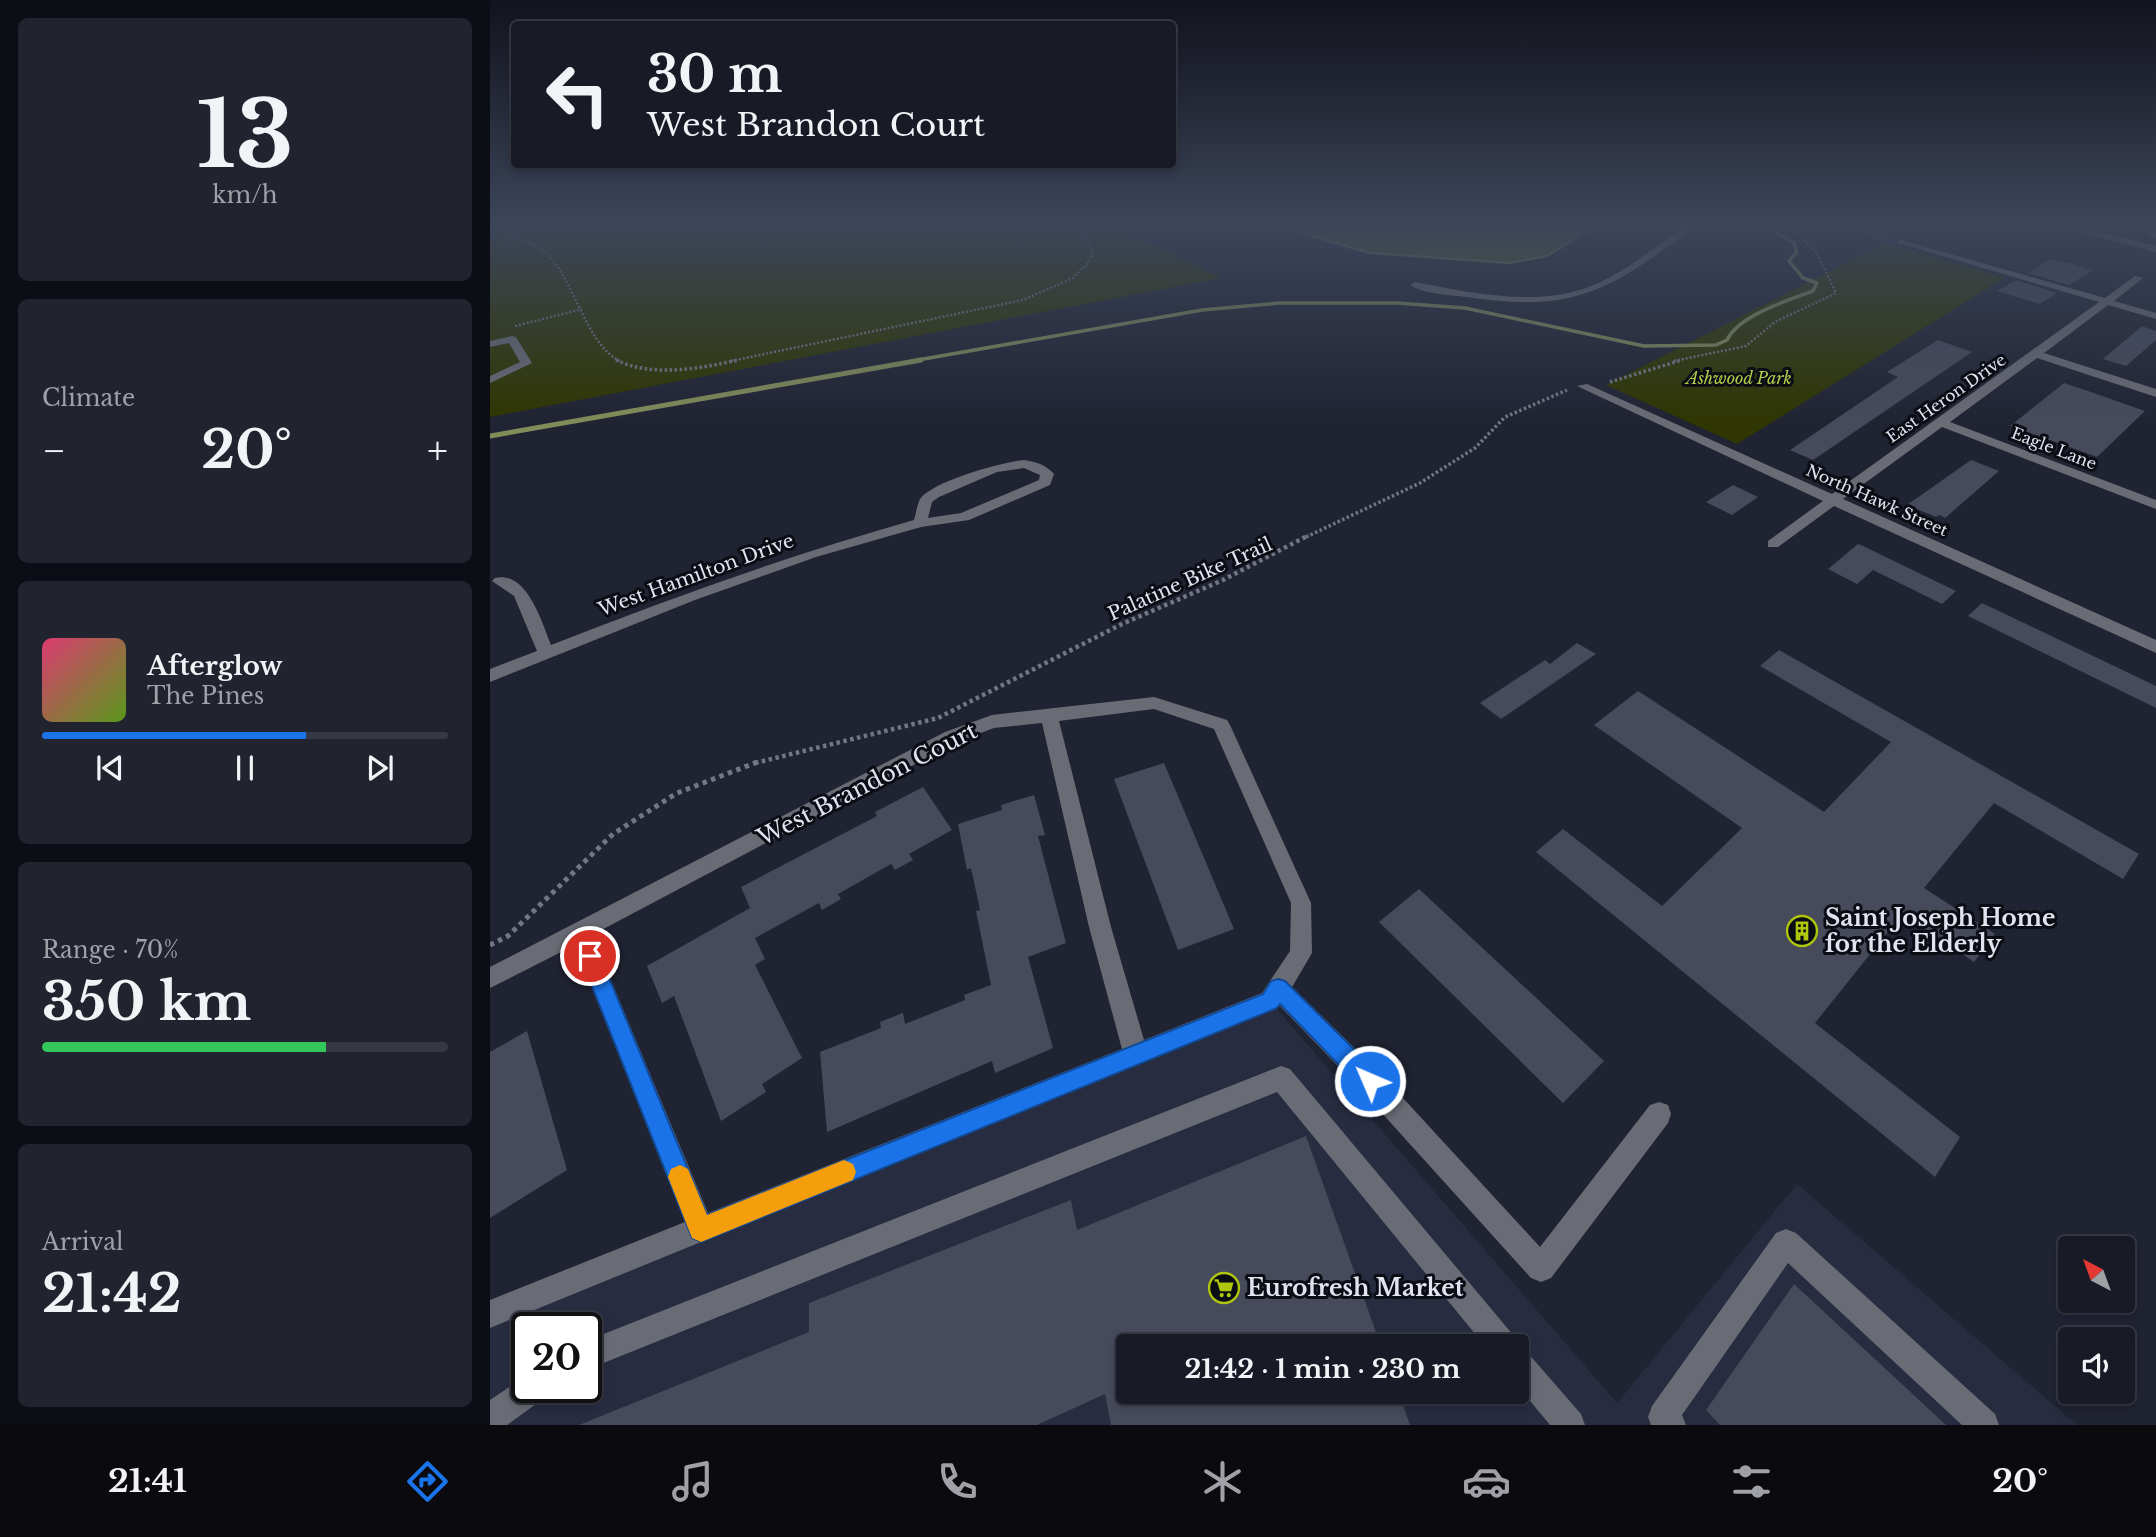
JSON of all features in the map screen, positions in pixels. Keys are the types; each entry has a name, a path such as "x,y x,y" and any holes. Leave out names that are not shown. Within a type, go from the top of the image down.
{"street":[{"path":"1441,290 1516,298 1589,290"},
{"path":"2068,290 2156,316"},
{"name":"East Heron Drive","path":"1773,544 1940,422 2038,355 2122,290"},
{"path":"490,344 512,339 526,363 490,380"},
{"path":"2038,355 2156,393"},
{"name":"North Hawk Street","path":"1583,386 2156,646"},
{"name":"Eagle Lane","path":"1940,422 2156,505"},
{"name":"West Hamilton Drive","path":"490,676 690,596 811,554 920,523 964,517 1045,482 1047,474 1042,467 1031,463 1006,465 934,494 926,501 920,523"},
{"path":"500,581 521,593 546,653"},
{"name":"West Brandon Court","path":"490,978 951,737 992,722 1154,703 1221,725 1301,904 1301,953 1270,1001 490,1314"},
{"path":"1049,715 1100,927 1136,1055"},
{"path":"580,931 701,1229"},
{"path":"1278,988 1370,1081 1541,1268 1659,1114"},
{"path":"602,1350 1281,1078 1494,1334"},
{"path":"1671,1425 1663,1417 1786,1243 1984,1425"},
{"path":"1529,1376 1570,1425"},
{"path":"490,1419 512,1403"}],"path":[{"path":"570,290 607,355 625,365 682,369 975,312 1049,290"},
{"name":"Palatine Bike Trail","path":"490,945 518,927 614,834 677,793 762,760 938,719 1122,624 1223,580 1349,515 1420,483 1475,448 1505,417 1583,386 1631,377 1662,364 1746,346 1775,322 1836,293 1835,290"},
{"path":"503,329 582,309"}],"shaded area":[{"path":"1270,1001 1617,1403 1797,1184 2077,1425 490,1425 490,1314"}],"green space":[{"path":"490,290 1155,290 490,417"},
{"name":"Ashwood Park","path":"1792,290 1984,290 1737,444 1606,385"}],"building":[{"path":"2049,290 2057,293 2040,304 1997,291"},
{"path":"2142,326 2156,331 2156,340 2126,366 2103,359"},
{"path":"1938,340 1972,352 1813,460 1790,450 1898,377 1887,372"},
{"path":"2064,383 2145,411 2097,457 2010,426"},
{"path":"1971,460 1999,471 1945,518 1907,505"},
{"path":"1733,485 1758,497 1732,515 1706,502"},
{"path":"1858,544 1956,591 1942,604 1873,570 1857,584 1828,569"},
{"path":"1982,603 2156,686 2156,708 1968,616"},
{"path":"1577,643 1596,654 1501,719 1480,703 1545,660 1550,664"},
{"name":"Saint Joseph Home for the Elderly","path":"1779,650 2139,854 2123,879 1994,803 1924,888 1995,934 1974,962 1903,913 1815,1023 1960,1137 1935,1177 1536,852 1563,829 1662,906 1742,828 1594,725 1638,691 1824,812 1891,742 1760,666"},
{"path":"1164,763 1234,929 1178,950 1114,779"},
{"path":"923,787 952,830 909,854 913,860 895,870 891,864 838,894 841,899 822,910 819,903 755,938 765,959 755,965 802,1058 762,1084 766,1092 721,1121 674,996 662,1003 647,966 750,908 741,887 877,816 875,812"},
{"path":"1034,795 1045,835 1038,836 1066,943 1028,957 1053,1048 995,1073 992,1061 827,1132 820,1052 881,1028 880,1022 903,1013 905,1024 965,1000 964,995 991,985 976,911 980,910 971,868 967,870 958,824 1002,810 1001,805"},
{"path":"1419,889 1604,1061 1563,1103 1379,922"},
{"path":"527,1031 567,1170 490,1218 490,1052"},
{"path":"1306,1136 1377,1334 1116,1334 1116,1404 1403,1404 1410,1425 1111,1425 1105,1394 1037,1425 579,1425 809,1332 809,1303 1071,1200 1077,1230"},
{"path":"1794,1284 1946,1425 1720,1425 1706,1410"}],"waterway":[{"path":"912,361 1202,310 1279,303 1397,303 1465,308 1644,346 1716,345 1727,340 1733,331 1752,316 1813,290"},
{"path":"490,436 921,360"}],"slow traffic":[{"path":"680,1177 701,1229 844,1172"}],"place":[{"name":"Saint Joseph Home for the Elderly","path":"1802,931"},
{"name":"Eurofresh Market","path":"1224,1288"}],"route":[{"path":"590,956 701,1229 1270,1001 1278,988 1370,1081"}]}
